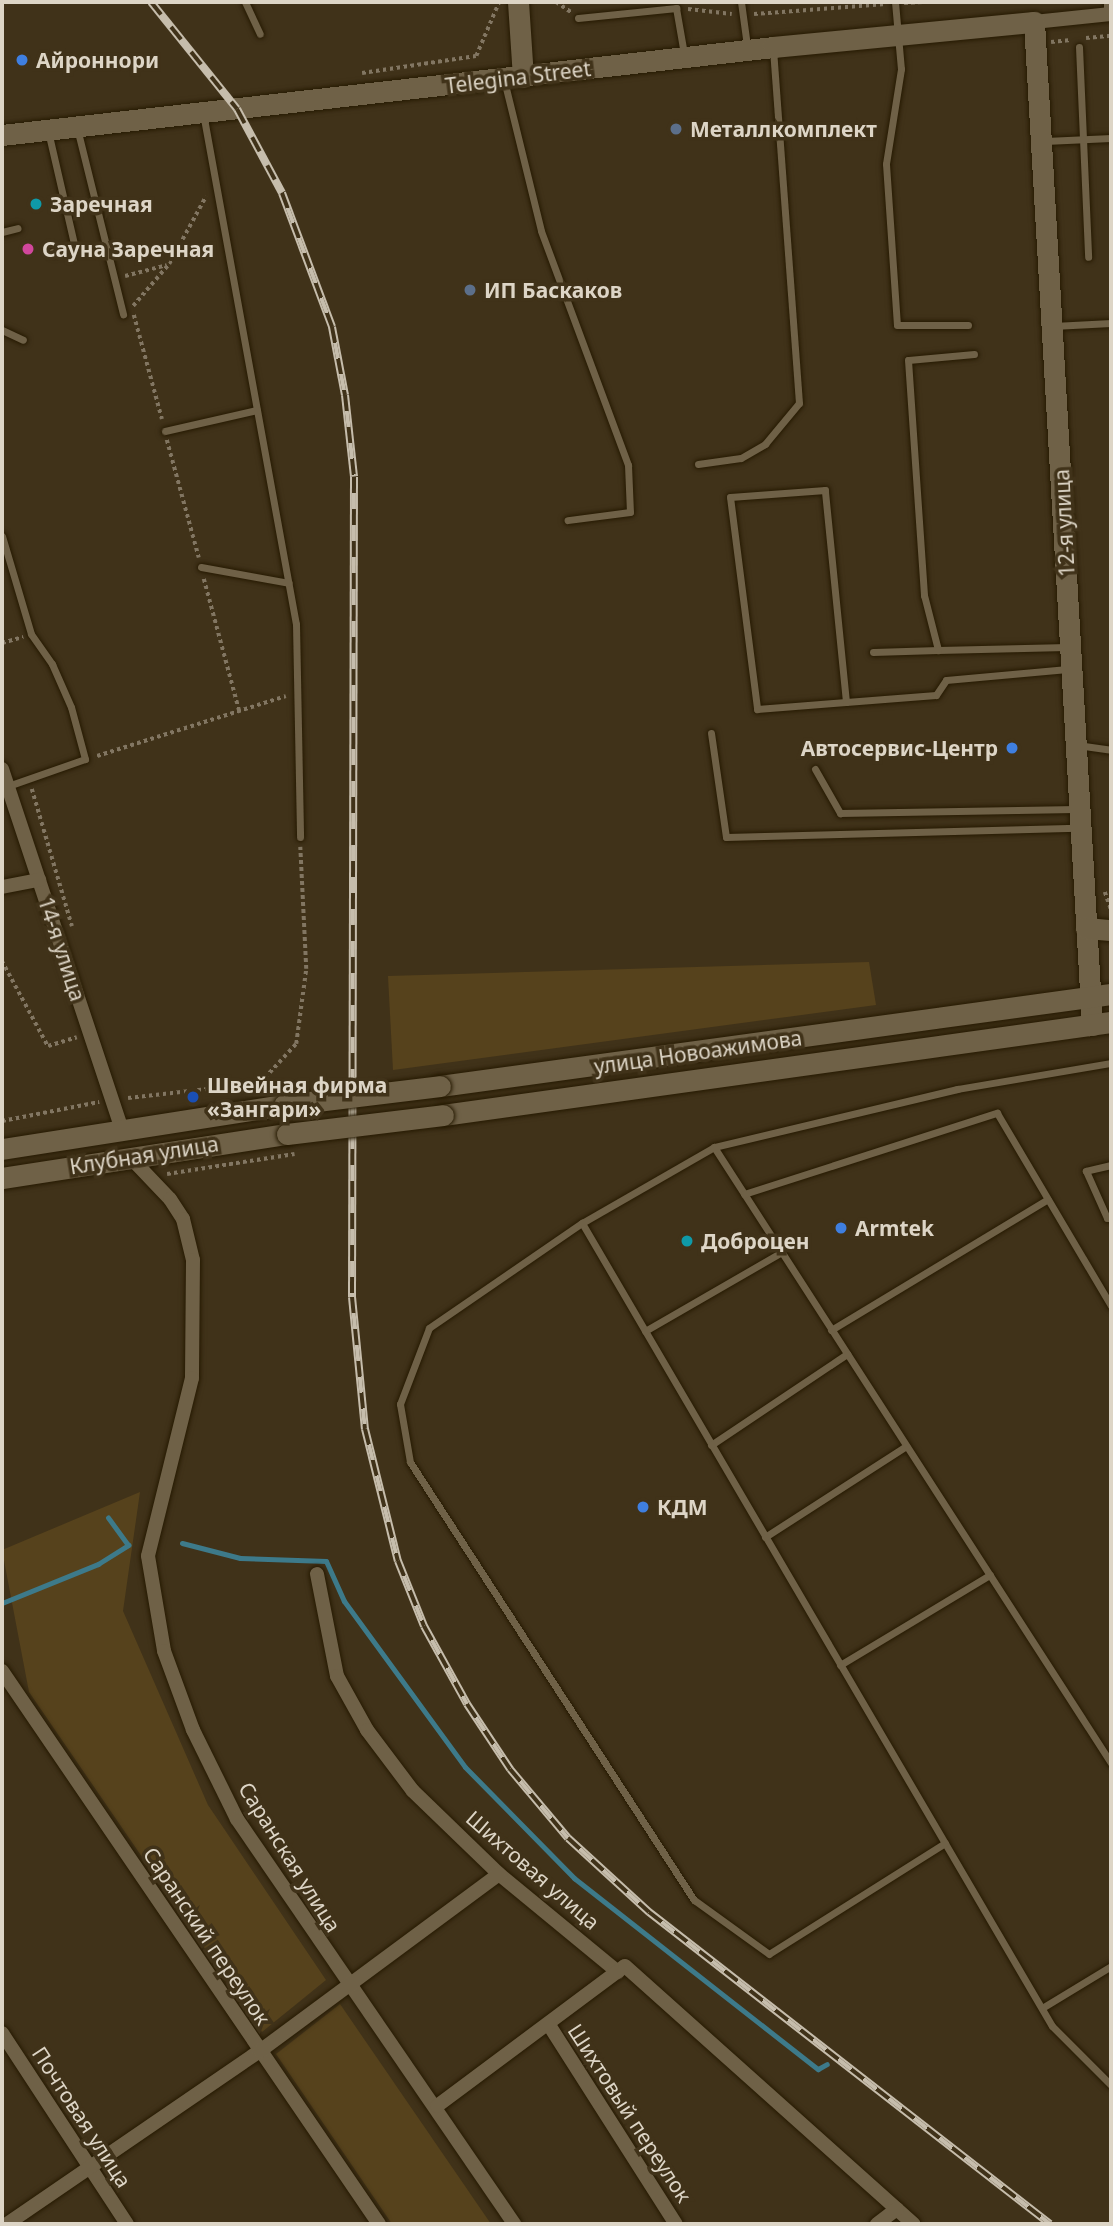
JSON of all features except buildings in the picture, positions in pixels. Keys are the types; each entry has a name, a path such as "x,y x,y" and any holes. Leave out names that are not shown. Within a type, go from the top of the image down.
{"main road":[{"path":"513,78 519,2"},
{"name":"Telegina Street","path":"2,135 899,33 1034,22"},
{"name":"12-я улица","path":"1034,22 1086,928 1101,995 1102,1024"},
{"path":"1086,928 1111,930"},
{"name":"улица Новоажимова","path":"284,1105 1101,995"},
{"name":"улица Новоажимова","path":"287,1134 1102,1024"},
{"name":"Клубная улица","path":"2,1149 284,1105"},
{"path":"122,1129 129,1157"},
{"name":"Клубная улица","path":"2,1178 287,1134"}],"street":[{"path":"1034,22 1108,10"},
{"name":"14-я улица","path":"2,769 122,1129"},
{"path":"2,887 39,880"},
{"name":"Саранская улица","path":"129,1157 183,1220 193,1260 192,1378 148,1556 164,1651 193,1730 237,1819 348,1987 437,2106 514,2224"},
{"name":"Шихтовая улица","path":"317,1574 337,1676 367,1730 413,1791 499,1874 622,1969 914,2224"},
{"name":"Саранский переулок","path":"2,1671 379,2224"},
{"path":"7,2224 260,2051 499,1874"},
{"name":"Шихтовый переулок","path":"437,2106 622,1969"},
{"name":"Шихтовый переулок","path":"549,2025 676,2224"},
{"name":"Почтовая улица","path":"2,2033 127,2224"},
{"path":"877,2224 897,2209"}],"lane":[{"path":"245,2 260,34"},
{"path":"741,2 747,50"},
{"path":"895,2 899,33 898,110 886,164 897,325 968,325"},
{"path":"578,18 676,8 684,58"},
{"path":"698,464 741,458 765,444 799,403 773,47"},
{"path":"1079,47 1088,257"},
{"path":"513,78 541,231 628,465 630,512 568,520"},
{"path":"203,113 296,624 300,837"},
{"path":"77,127 123,314"},
{"path":"48,130 75,248 52,253"},
{"path":"1041,142 1111,138"},
{"path":"2,232 18,228"},
{"path":"1052,326 1111,323"},
{"path":"2,330 23,340"},
{"path":"938,650 924,595 908,360 974,354"},
{"path":"165,431 257,410"},
{"path":"846,702 825,490 730,497 757,709 936,695 946,680 1072,669"},
{"path":"2,536 31,634 51,664 71,707 85,759 8,786"},
{"path":"201,567 289,583"},
{"path":"873,652 1071,647"},
{"path":"711,733 726,837 1081,819"},
{"path":"1077,745 1111,750"},
{"path":"815,769 841,813 1081,819"},
{"path":"945,1843 769,1954 694,1900 410,1462 400,1404 429,1328 582,1223 714,1147 957,1089 1111,1063"},
{"path":"744,1194 997,1113 1111,1306"},
{"path":"714,1147 1111,1763"},
{"path":"1111,1165 1086,1171 1107,1218 1111,1217"},
{"path":"831,1330 1048,1199"},
{"path":"582,1223 1052,2026 1111,2085"},
{"path":"645,1331 782,1252"},
{"path":"711,1445 847,1354"},
{"path":"765,1537 906,1446"},
{"path":"840,1665 990,1575"},
{"path":"1042,2008 1111,1966"}],"path":[{"path":"354,74 476,56 499,2"},
{"path":"556,2 578,18"},
{"path":"676,8 742,15 923,2"},
{"path":"132,307 169,264 215,179"},
{"path":"125,276 169,264"},
{"path":"2,643 31,634"},
{"path":"85,759 297,692"},
{"path":"2,1121 113,1100 261,1083 296,1044 306,969 300,837"},
{"path":"2,961 48,1046 90,1032"}],"shaded area":[{"path":"869,962 876,1005 393,1070 388,976"},
{"path":"140,1492 123,1611 208,1805 326,1980 262,2032 29,1692 2,1550"},
{"path":"340,2004 491,2224 392,2224 276,2054"}],"waterway":[{"path":"2,1603 98,1564 128,1545 108,1517"},
{"path":"182,1543 240,1558 326,1561 344,1601 465,1767 574,1878 818,2069 827,2064"}],"railway":[{"path":"151,2 237,109 282,193 332,327 345,395 354,477 352,1297 365,1429 398,1561 424,1626 467,1704 510,1769 568,1838 649,1912 1050,2224"}],"place":[{"name":"Айроннори","path":"22,60"},
{"name":"Металлкомплект","path":"676,129"},
{"name":"Заречная","path":"36,204"},
{"name":"Сауна Заречная","path":"28,249"},
{"name":"ИП Баскаков","path":"470,290"},
{"name":"Автосервис-Центр","path":"1012,748"},
{"name":"Швейная фирма «Зангари»","path":"193,1097"},
{"name":"Armtek","path":"841,1228"},
{"name":"Доброцен","path":"687,1241"},
{"name":"КДМ","path":"643,1507"}]}
